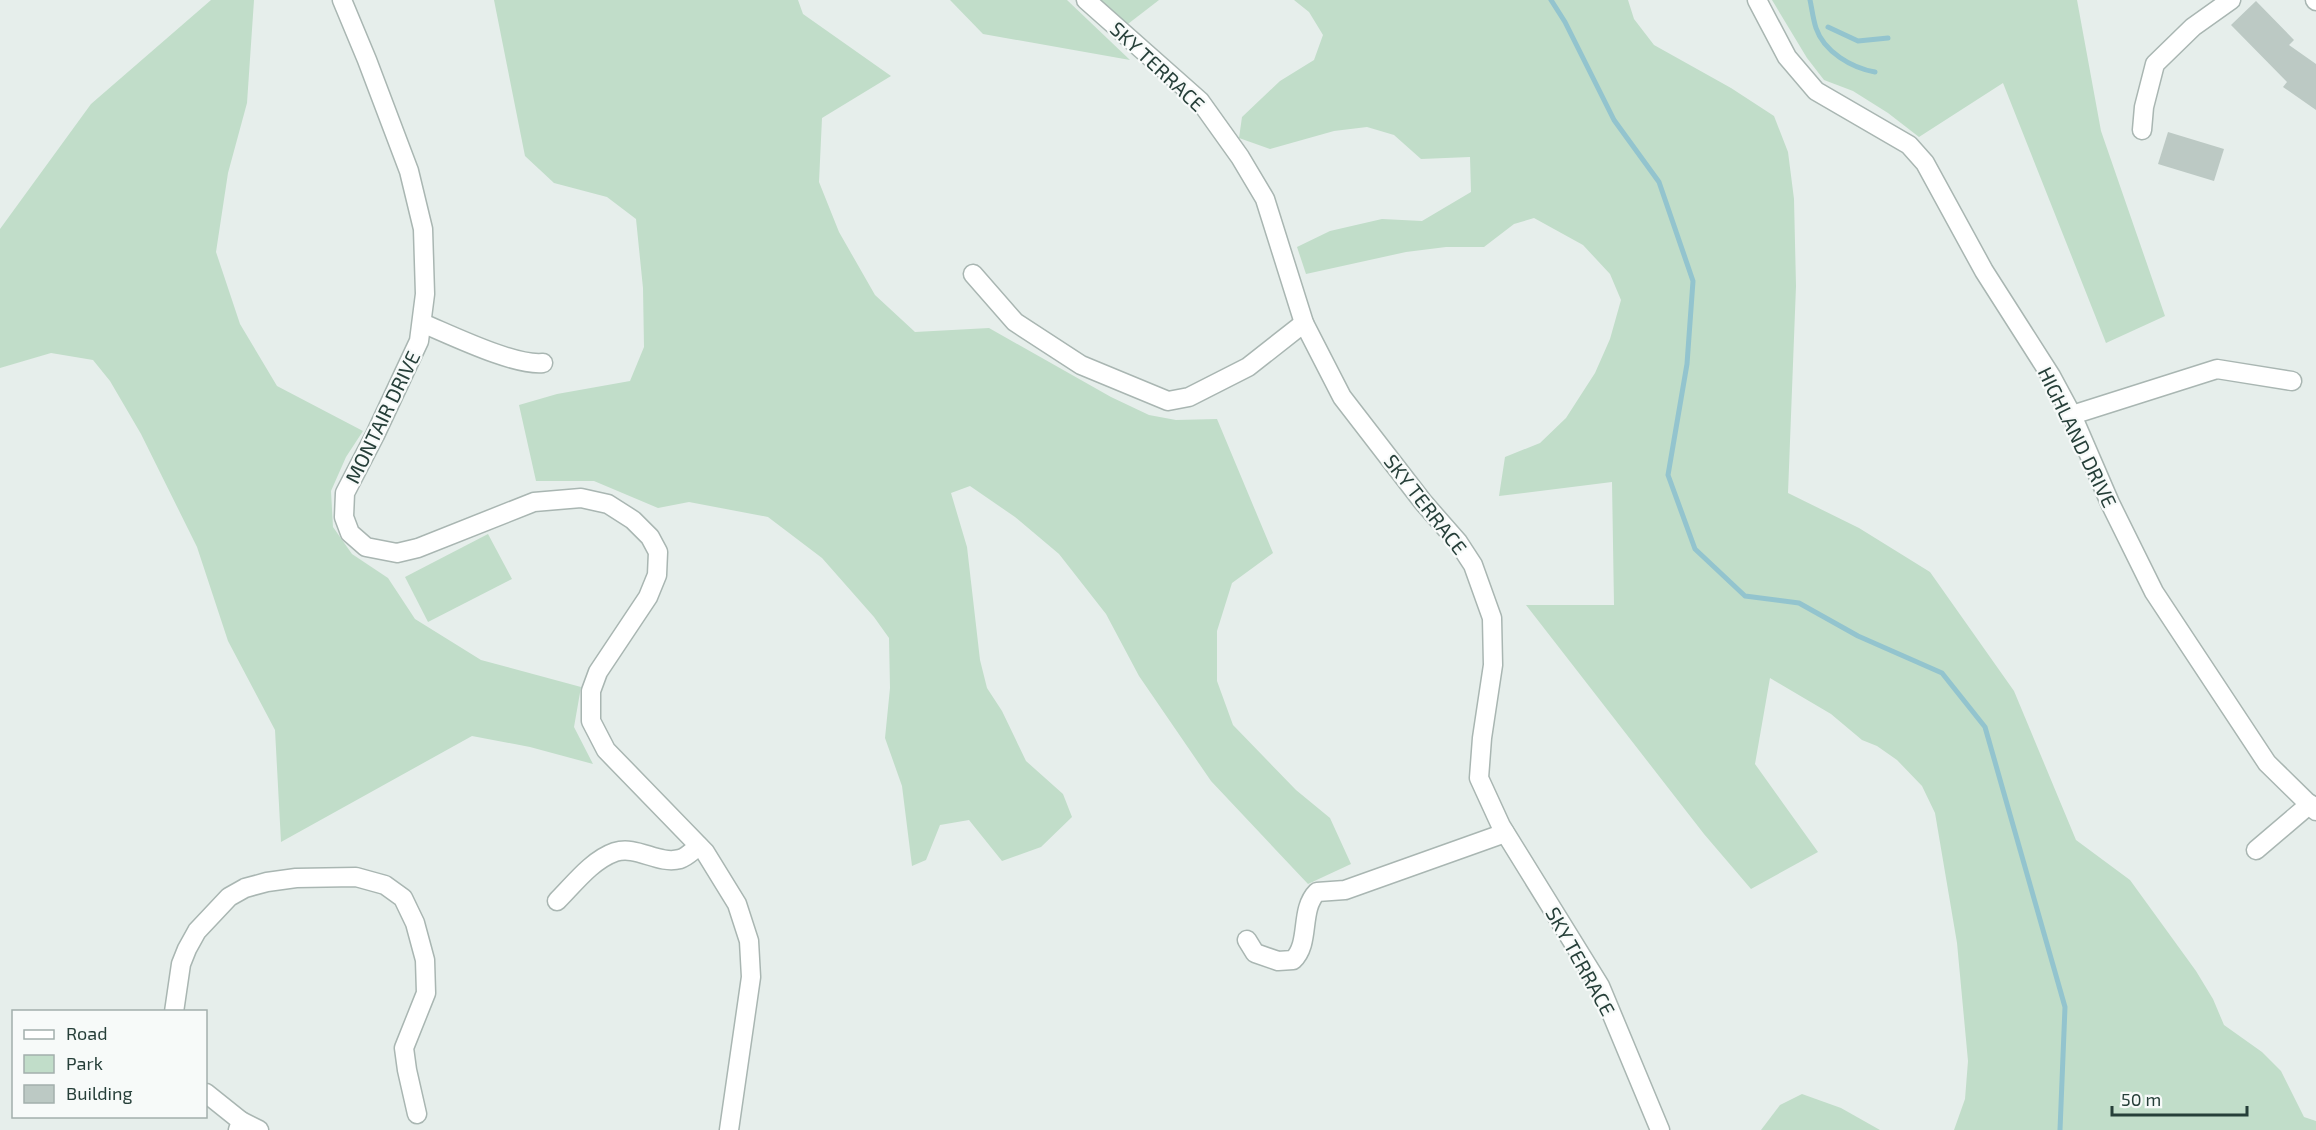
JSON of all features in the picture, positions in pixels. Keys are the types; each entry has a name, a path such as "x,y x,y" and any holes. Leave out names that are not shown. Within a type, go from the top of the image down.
{"street":[{"name":"MONTAIR DRIVE","path":"342,0 410,171 423,229 425,294 419,341 345,493 344,517 350,533 366,548 397,553 418,548 534,502 581,498 608,504 633,520 650,537 658,552 657,575 648,597 598,672 591,691 591,721 606,750 699,846 737,904 749,941 751,977 729,1130"},
{"name":"SKY TERRACE","path":"1086,0 1200,101 1240,157 1264,199 1304,323 1342,397 1423,502 1458,542 1473,565 1492,618 1493,653 1479,778 1505,833 1600,986 1660,1130"},
{"name":"HIGHLAND DRIVE","path":"1757,0 1787,57 1816,91 1909,146 1925,163 1984,271 2051,376 2072,415 2110,503 2154,592 2267,763 2313,807"},
{"path":"2142,130 2144,107 2155,64 2193,27 2231,0"},
{"path":"973,274 1015,322 1024,328 1081,365 1168,401 1189,397 1248,367 1304,323"},
{"path":"422,323 480,347 517,359 543,363"},
{"path":"2072,415 2217,369 2292,381"},
{"path":"2256,850 2313,807"},
{"path":"1247,940 1255,953 1278,961 1293,960 1299,955 1306,916 1312,897 1317,892 1345,890 1505,833"},
{"path":"557,901 592,866 618,851 630,850 657,858 678,860 699,846"},
{"path":"174,1010 181,964 187,949 197,931 229,897 245,888 296,878 356,877 385,885 402,898 415,923 425,960 426,993 404,1047 417,1114"},
{"path":"207,1094 240,1126 260,1130"}],"green space":[{"path":"211,0 254,0 247,103 228,173 216,252 240,324 277,386 363,431 346,457 331,491 333,527 352,554 388,578 415,619 481,660 581,687 574,727 593,764 530,747 472,736 281,842 275,730 228,641 197,547 141,434 110,381 93,360 51,353 0,368 0,229 91,104"},
{"path":"494,0 798,0 803,14 891,76 822,118 819,182 839,232 875,295 915,332 989,328 1111,397 1149,415 1176,420 1217,419 1273,553 1232,583 1217,631 1217,681 1233,725 1296,790 1330,818 1351,864 1308,884 1211,781 1139,676 1106,614 1059,554 1015,517 970,486 951,493 967,547 980,660 987,688 1002,711 1026,761 1063,794 1072,817 1041,847 1002,861 969,820 940,825 926,860 912,866 902,786 885,738 890,688 889,638 874,617 822,558 768,517 689,502 658,508 594,481 536,481 519,405 557,394 630,381 644,347 643,288 636,219 607,197 554,183 525,156"},
{"path":"950,0 1067,0 1130,60 983,34"},
{"path":"1094,0 1159,0 1124,27"},
{"path":"1294,0 1628,0 1634,19 1654,45 1731,88 1774,116 1788,152 1794,199 1796,286 1788,493 1859,528 1930,572 2014,691 2076,840 2130,880 2196,971 2213,999 2224,1025 2262,1052 2281,1071 2304,1117 2316,1121 2316,1130 1954,1130 1965,1099 1968,1061 1957,943 1935,813 1922,786 1897,760 1877,746 1862,740 1831,714 1770,678 1755,764 1818,852 1751,889 1704,834 1526,605 1614,605 1612,482 1499,496 1505,457 1540,443 1566,418 1595,373 1610,339 1621,300 1610,274 1583,245 1534,218 1514,224 1484,247 1446,247 1406,252 1306,274 1297,247 1330,231 1382,219 1422,221 1471,192 1470,157 1421,159 1394,135 1367,127 1334,131 1270,149 1239,138 1242,117 1280,81 1314,60 1323,35 1309,12"},
{"path":"1772,0 2077,0 2101,131 2165,316 2106,343 2003,83 1919,137 1888,113 1853,91 1824,80 1807,58"},
{"path":"488,534 512,579 428,622 405,577"},
{"path":"1802,1094 1841,1108 1880,1130 1761,1130 1780,1105"}],"building":[{"path":"2256,1 2294,40 2289,45 2316,64 2316,110 2283,87 2287,82 2231,25"},
{"path":"2168,132 2224,149 2214,181 2158,164"}],"waterway":[{"path":"1551,0 1565,22 1614,120 1659,182 1693,281 1687,364 1668,475 1695,549 1745,596 1799,603 1858,636 1942,673 1985,727 2065,1007 2060,1130"},
{"path":"1810,0 1816,28 1825,44 1848,63 1875,72"},
{"path":"1828,27 1858,41 1888,38"}]}
